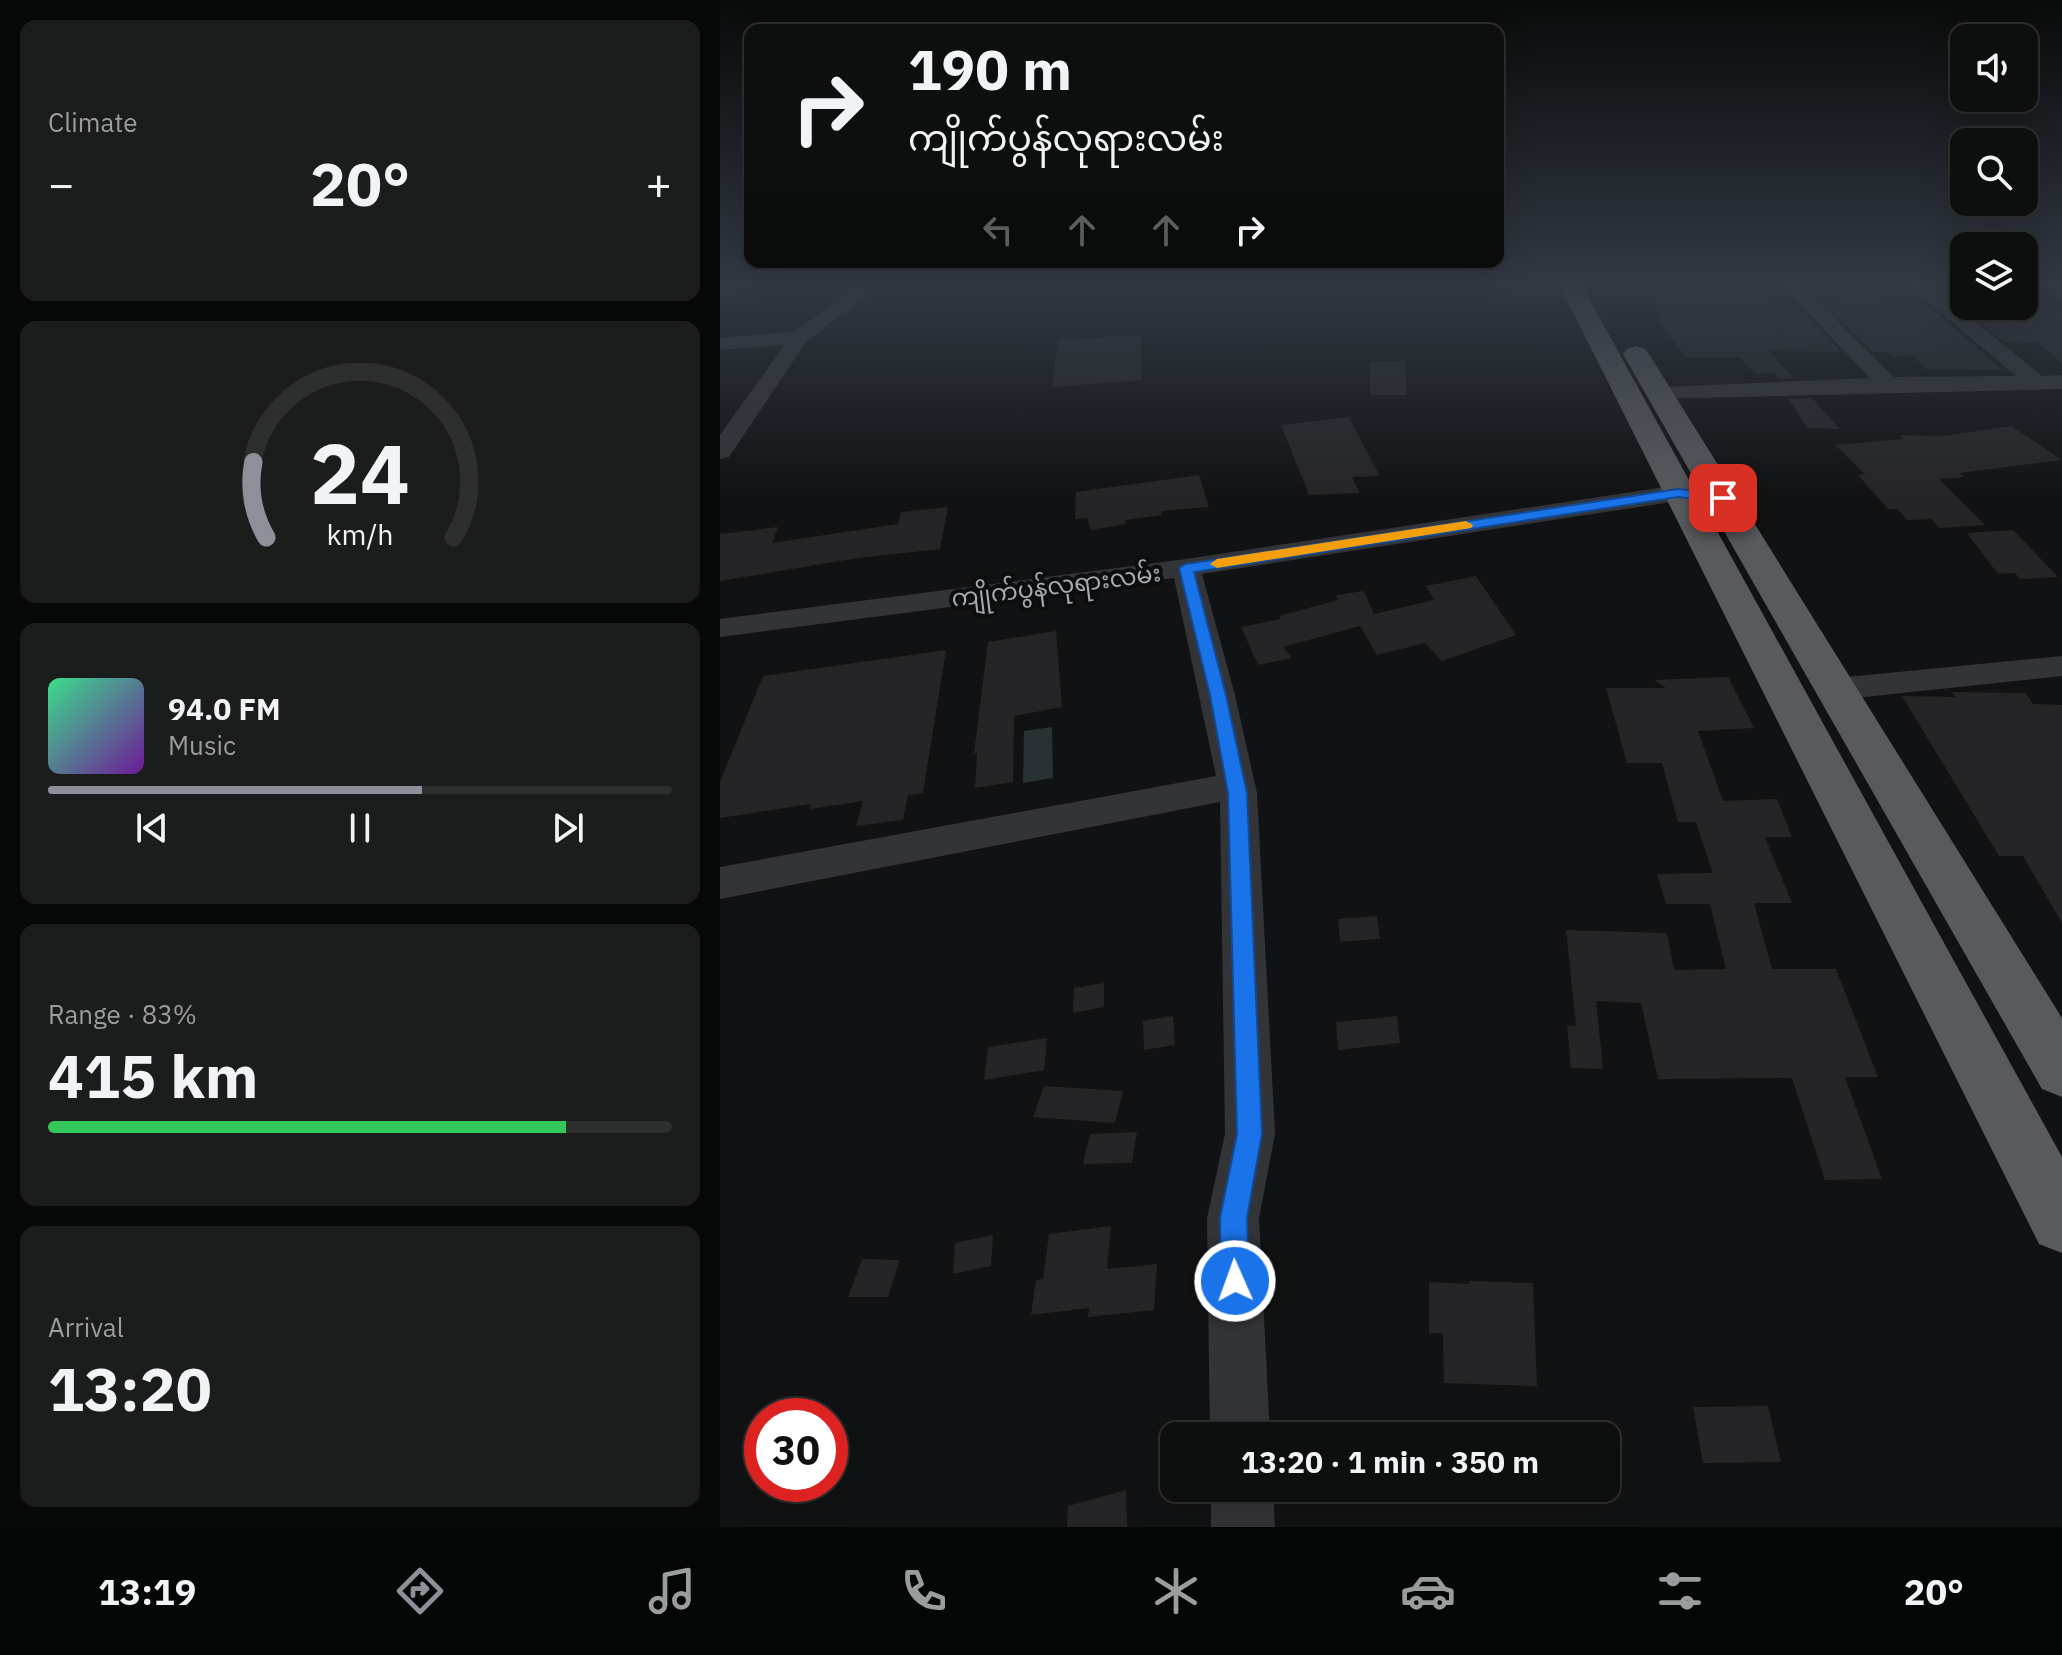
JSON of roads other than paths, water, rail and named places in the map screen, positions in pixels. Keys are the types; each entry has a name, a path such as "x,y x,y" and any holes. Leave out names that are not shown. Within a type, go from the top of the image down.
{"highway":[{"path":"1607,355 2062,1221"},
{"path":"1638,355 2062,1070"}],"street":[{"path":"720,452 787,355"},
{"path":"1860,355 1888,384"},
{"path":"2004,355 2038,383"},
{"path":"1661,394 1888,384 2062,382"},
{"name":"ကျိုက်ပွန်လုရားလမ်း","path":"720,628 1186,568 1678,493 1723,498"},
{"path":"1186,568 1218,695 1236,786 1245,936 1250,1134 1233,1218 1240,1422"},
{"path":"1836,689 2062,666"},
{"path":"720,883 1236,786"},
{"path":"1242,1502 1243,1527"}]}
